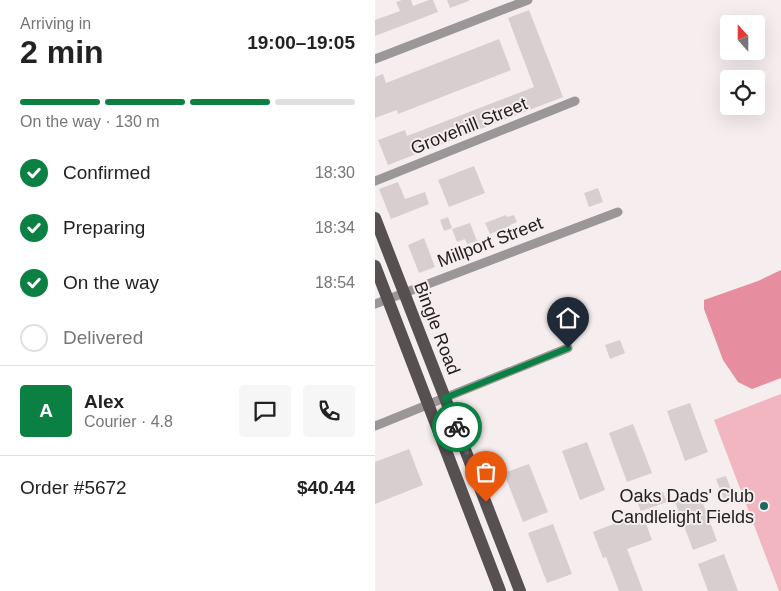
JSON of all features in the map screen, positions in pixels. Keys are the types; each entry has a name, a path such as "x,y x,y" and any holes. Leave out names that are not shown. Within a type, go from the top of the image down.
{"main road":[{"name":"Bingle Road","path":"375,218 520,591"},
{"name":"Bingle Road","path":"375,266 500,591"}],"street":[{"path":"375,59 528,0"},
{"name":"Grovehill Street","path":"375,181 575,100"},
{"name":"Millport Street","path":"375,304 618,212"},
{"path":"375,426 568,348"}],"shaded area":[{"path":"781,270 781,378 752,389 738,382 723,360 704,309 704,300 758,281"},
{"name":"Oaks Dads' Club Candlelight Fields","path":"781,394 781,591 779,591 746,504 744,504 744,499 714,420"}],"building":[{"path":"411,0 413,6 433,0 438,12 375,36 375,20 400,11 396,2"},
{"path":"447,0 469,0 469,1 450,8"},
{"path":"529,10 563,97 388,165 378,140 405,130 407,136 534,87 508,18"},
{"path":"499,39 511,70 398,114 397,110 375,118 375,77 383,74 386,83"},
{"path":"474,166 485,193 449,207 438,180"},
{"path":"398,182 405,199 425,192 429,204 391,219 379,189"},
{"path":"598,188 603,202 589,207 584,193"},
{"path":"506,215 507,217 514,215 517,222 490,234 485,223"},
{"path":"448,217 452,228 444,231 440,220"},
{"path":"470,223 477,241 467,244 465,239 457,242 452,229"},
{"path":"424,238 435,267 419,273 408,245"},
{"path":"620,340 625,353 610,359 605,345"},
{"path":"690,403 708,452 685,461 667,411"},
{"path":"633,424 652,473 627,482 609,433"},
{"path":"587,442 605,490 580,500 562,451"},
{"path":"409,449 423,485 375,504 375,462"},
{"path":"529,464 548,512 523,522 504,473"},
{"path":"726,476 735,500 726,504 716,479"},
{"path":"663,492 667,502 641,511 637,502"},
{"path":"699,493 717,541 693,550 675,502"},
{"path":"642,513 652,540 627,549 643,591 619,591 606,557 603,558 593,532"},
{"path":"553,524 572,574 547,583 528,533"},
{"path":"724,554 738,591 708,591 698,564"}],"way so far":[{"path":"457,427 486,502"}],"place":[{"name":"Oaks Dads' Club Candlelight Fields","path":"764,506"}],"route":[{"path":"457,427 445,398 568,348"}]}
